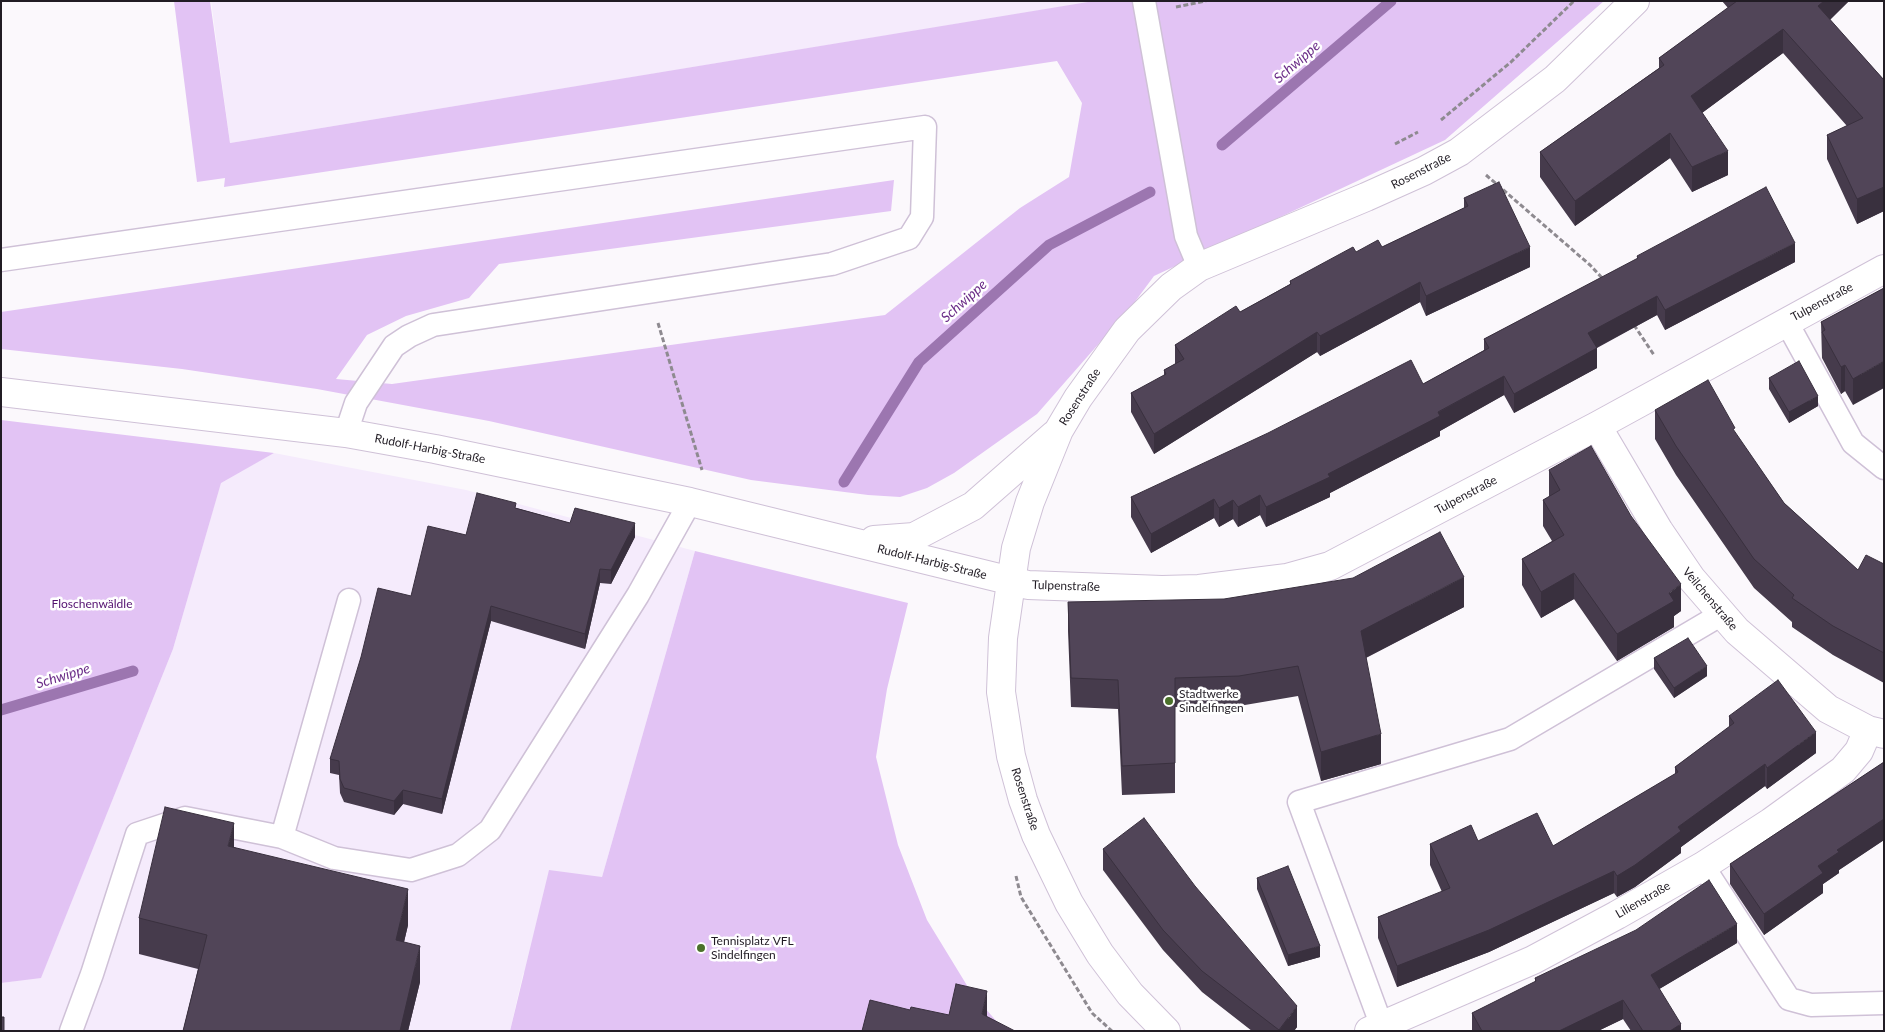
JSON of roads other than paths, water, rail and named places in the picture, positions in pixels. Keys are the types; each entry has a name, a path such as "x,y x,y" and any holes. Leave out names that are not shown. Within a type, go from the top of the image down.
{"street":[{"name":"Rosenstraße","path":"1166,1031 1130,994 1100,954 1069,903 1036,835 1023,800 1011,756 1002,692 1003,638 1011,581 1016,548 1030,502 1059,430 1078,398 1127,330 1172,287 1200,267 1366,197 1424,171 1459,152 1555,79 1635,1"},
{"name":"Tulpenstraße","path":"1011,581 1028,585 1162,590 1245,585 1330,566 1597,426 1884,269"},
{"name":"Rudolf-Harbig-Straße","path":"1,392 346,433 445,451 690,502 1011,581"},
{"name":"Veilchenstraße","path":"1597,426 1659,531 1691,578 1737,632 1828,708 1876,732"},
{"name":"Rudolf-Harbig-Straße","path":"852,542 914,537 972,506 1059,430"},
{"name":"Lilienstraße","path":"1375,1027 1453,996 1533,960 1703,866 1771,822 1842,770 1876,732"}],"lane":[{"path":"1144,1 1186,236 1200,267"},
{"path":"1,260 925,127 922,217 909,238 832,264 433,325 409,336 394,346 356,403 346,433"},
{"path":"1786,321 1853,443 1884,468"},
{"path":"71,1031 92,974 137,834 185,818 282,837 334,858 411,870 458,855 490,830 638,596 690,502"},
{"path":"282,837 349,600"},
{"path":"1375,1027 1299,802 1510,739 1722,614"},
{"path":"1703,866 1789,1000 1811,1005 1884,1003"}],"waterway":[{"name":"Schwippe","path":"1222,145 1391,1"},
{"name":"Schwippe","path":"844,482 919,362 1049,245 1150,192"},
{"name":"Schwippe","path":"1,710 133,671"}],"place":[{"name":"Stadtwerke Sindelfingen","path":"1169,701"},
{"name":"Tennisplatz VFL Sindelfingen","path":"701,948"}],"park label":[{"name":"Floschenwäldle","path":"92,604"}]}
